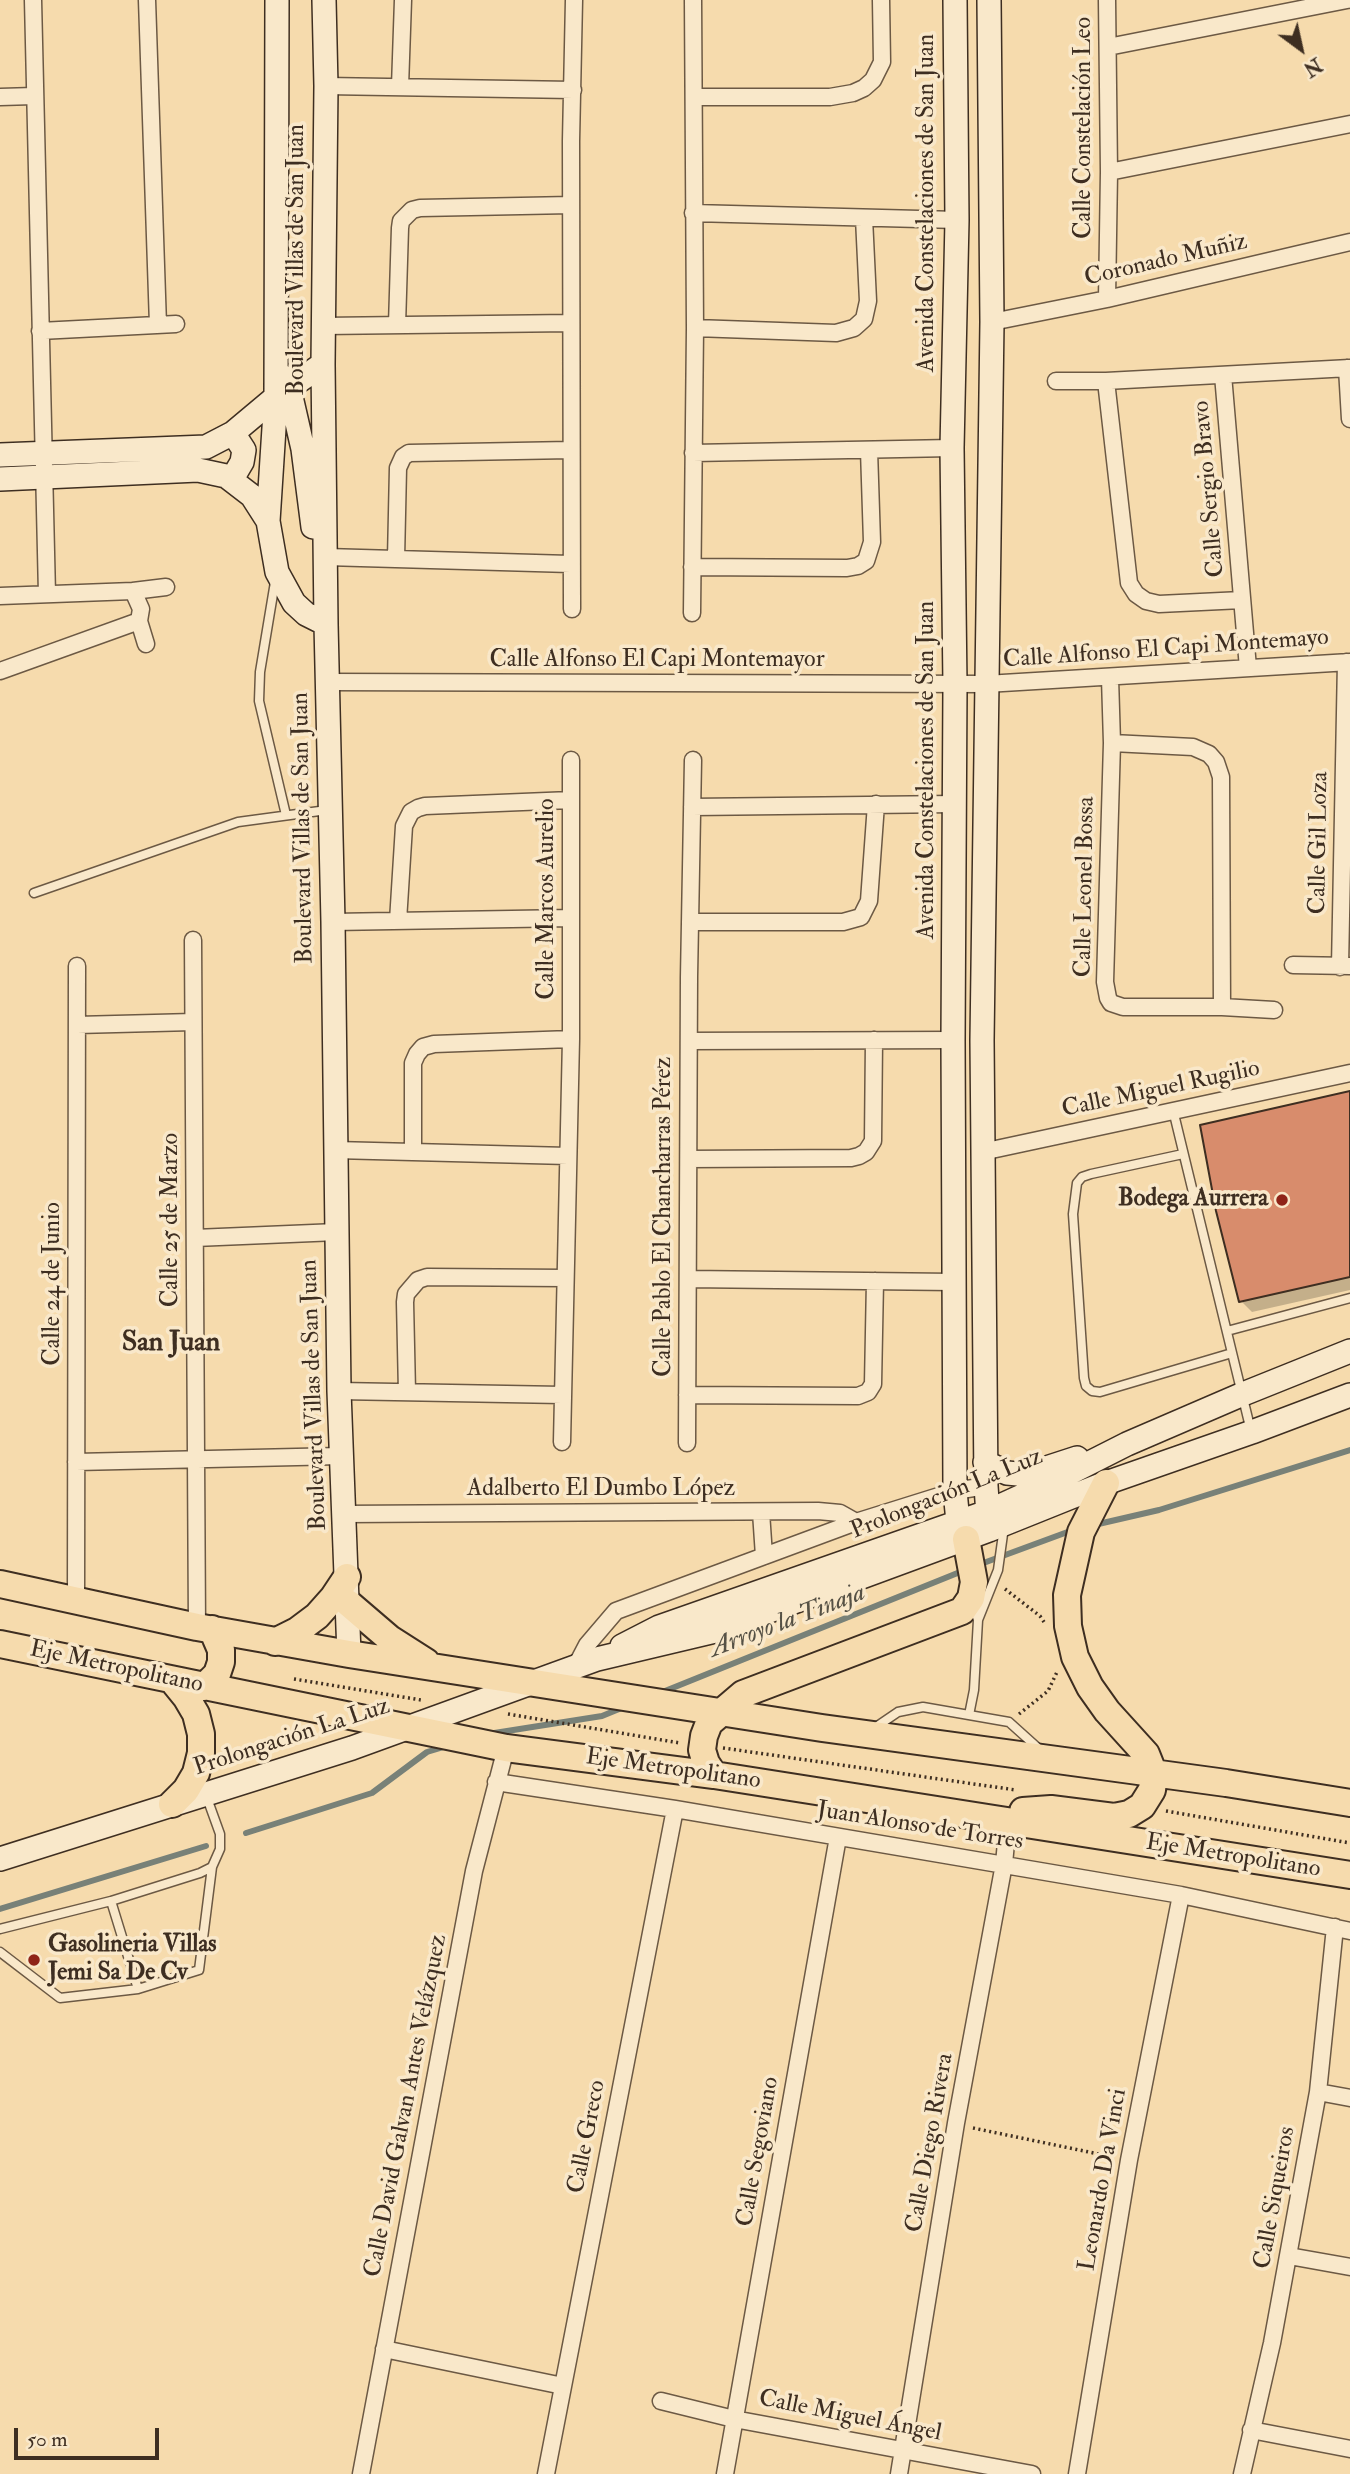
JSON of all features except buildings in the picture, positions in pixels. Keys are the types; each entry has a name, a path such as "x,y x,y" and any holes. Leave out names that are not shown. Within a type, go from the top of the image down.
{"main road":[{"path":"1008,1821 1015,1814 1025,1811 1051,1809 1114,1817 1129,1814 1142,1806 1152,1790 1154,1774 1146,1754 1107,1711 1090,1687 1075,1657 1068,1626 1067,1595 1077,1550 1091,1510 1106,1483"},
{"path":"714,1775 706,1763 704,1736 709,1723 743,1694 962,1611 979,1595 982,1531"},
{"path":"0,1584 275,1642 532,1684 865,1735 1350,1803"},
{"path":"275,1642 297,1631 317,1616 333,1598 347,1590 390,1639 436,1668"},
{"path":"204,1628 221,1650 217,1674 204,1687"},
{"name":"Eje Metropolitano","path":"0,1644 506,1748 714,1775 1350,1875"},
{"path":"172,1804 186,1790 196,1773 201,1753 201,1734 196,1714 173,1681"}],"street":[{"path":"33,0 47,594"},
{"path":"147,0 158,325"},
{"name":"Boulevard Villas de San Juan","path":"268,521 282,393 276,364 277,0"},
{"name":"Boulevard Villas de San Juan","path":"324,0 326,86 323,365 326,624 339,1391 349,1654"},
{"path":"400,87 403,0"},
{"path":"572,608 570,450 574,0"},
{"path":"692,613 695,328 693,0"},
{"path":"695,97 830,97 864,88 873,80 882,62 881,0"},
{"name":"Avenida Constelaciones de San Juan","path":"955,0 957,220 952,447 955,685 955,1491 982,1531"},
{"path":"982,1531 986,1486 982,1152 992,322 989,0"},
{"name":"Calle Constelación Leo","path":"1107,0 1107,299"},
{"path":"1108,47 1347,0"},
{"path":"326,86 573,90"},
{"path":"0,97 34,96"},
{"path":"1109,172 1350,124"},
{"path":"397,325 400,228 401,221 412,210 571,205"},
{"path":"693,213 957,220"},
{"path":"695,328 836,333 853,328 864,319 868,300 864,218"},
{"name":"Coronado Muñiz","path":"992,322 1107,299 1350,242"},
{"path":"323,326 571,323"},
{"path":"40,331 176,324"},
{"path":"0,455 206,447 233,433 282,393 323,365"},
{"path":"1348,368 1350,419"},
{"name":"Calle Sergio Bravo","path":"1056,381 1106,381 1348,368"},
{"name":"Calle Sergio Bravo","path":"1223,374 1248,668"},
{"name":"Calle Sergio Bravo","path":"1106,381 1129,583 1136,594 1146,601 1159,604 1242,600"},
{"path":"282,393 303,449 314,544 326,557 570,564"},
{"path":"232,480 242,462 244,450 233,433"},
{"path":"693,453 952,447"},
{"path":"396,559 398,468 403,457 409,453 570,450"},
{"path":"692,567 858,566 869,555 872,542 869,450"},
{"path":"0,479 198,470 214,472 232,480 252,496 268,521 277,572 294,603 306,614 326,624"},
{"path":"0,596 133,591 166,587"},
{"path":"133,591 139,601 139,621 146,643"},
{"path":"0,671 139,621"},
{"name":"Calle Alfonso El Capi Montemayo","path":"986,684 1348,662"},
{"name":"Calle Gil Loza","path":"1293,965 1345,967 1348,662"},
{"name":"Calle Leonel Bossa","path":"1110,678 1112,743 1105,982 1108,998 1111,1003 1124,1007 1274,1010"},
{"name":"Calle Alfonso El Capi Montemayor","path":"327,682 986,684"},
{"path":"1112,743 1193,747 1209,754 1216,762 1221,777 1222,1007"},
{"name":"Calle Marcos Aurelio","path":"562,1442 571,1039 571,760"},
{"name":"Calle Pablo El Chancharras Pérez","path":"687,1443 693,760"},
{"path":"398,921 404,826 411,812 425,806 571,800"},
{"path":"690,922 843,922 861,917 869,901 876,804"},
{"path":"692,807 955,804"},
{"path":"333,922 571,918"},
{"name":"Calle 25 de Marzo","path":"193,940 195,1461 204,1628"},
{"name":"Calle 24 de Junio","path":"76,1601 77,966"},
{"path":"77,1026 194,1022"},
{"path":"413,1152 413,1063 416,1054 423,1047 434,1044 571,1039"},
{"path":"689,1159 851,1158 866,1152 873,1141 874,1040"},
{"name":"Calle Pablo El Chancharras Pérez","path":"689,1041 953,1040"},
{"name":"Calle Miguel Rugilio","path":"982,1152 1350,1073"},
{"path":"335,1150 568,1156"},
{"path":"195,1238 337,1232"},
{"path":"407,1392 405,1302 407,1294 418,1280 427,1277 565,1278"},
{"path":"688,1279 954,1282"},
{"path":"687,1395 858,1396 868,1392 873,1384 875,1281"},
{"name":"Prolongación La Luz","path":"982,1531 1046,1486 1127,1444 1350,1351"},
{"path":"339,1391 562,1395"},
{"name":"Prolongación La Luz","path":"0,1858 352,1748 587,1663 715,1631 1106,1483 1350,1395"},
{"path":"985,1462 1007,1473 1031,1473 1127,1444"},
{"path":"76,1462 341,1456"},
{"path":"587,1663 587,1645 616,1611 856,1522 955,1491 986,1486"},
{"name":"Adalberto El Dumbo López","path":"344,1514 818,1511 840,1513 856,1522"},
{"path":"761,1512 764,1556"},
{"name":"Calle David Galvan Antes Velázquez","path":"361,2474 474,1871 506,1748"},
{"name":"Juan Alonso de Torres","path":"496,1782 1004,1864 1181,1895 1342,1929"},
{"name":"Calle Greco","path":"546,2474 675,1809"},
{"name":"Calle Diego Rivera","path":"899,2474 956,2123 1004,1864 1008,1821"},
{"name":"Calle Segoviano","path":"725,2474 838,1838"},
{"name":"Leonardo Da Vinci","path":"1077,2474 1129,2160 1181,1895"},
{"name":"Calle Siqueiros","path":"1242,2474 1289,2256 1318,2092 1342,1929"},
{"path":"1318,2092 1350,2098"},
{"path":"1289,2256 1350,2267"},
{"path":"384,2350 563,2386"},
{"name":"Calle Miguel Ángel","path":"661,2401 734,2419 1032,2474"},
{"path":"1251,2430 1350,2449"}],"lane":[{"path":"277,572 260,672 259,701 286,815"},
{"path":"34,893 238,822 330,809"},
{"path":"1173,1111 1252,1432"},
{"path":"1183,1154 1091,1174 1082,1177 1077,1183 1073,1214 1086,1386 1092,1391 1100,1392 1233,1353"},
{"path":"1227,1331 1350,1298"},
{"path":"969,1715 974,1690 979,1595 998,1570 982,1531"},
{"path":"865,1735 898,1712 923,1707 1009,1723 1051,1760"},
{"path":"0,1952 61,1998 138,1989 199,1970 212,1867 220,1849 220,1834 206,1795"},
{"path":"0,1929 111,1900 212,1867"},
{"path":"111,1900 138,1989"}],"path":[{"path":"979,1595 1040,1616 1045,1624"},
{"path":"1009,1723 1048,1691 1057,1668"},
{"path":"287,1678 423,1700"},
{"path":"502,1713 703,1746 1022,1790"},
{"path":"1142,1806 1350,1843"},
{"path":"956,2123 990,2133 1129,2160"}],"waterway":[{"name":"Arroyo la Tinaja","path":"1094,1525 1159,1510 1350,1450"},
{"name":"Arroyo la Tinaja","path":"978,1565 1073,1530"},
{"name":"Arroyo la Tinaja","path":"660,1693 965,1570"},
{"name":"Arroyo la Tinaja","path":"488,1734 602,1716 624,1707"},
{"name":"Arroyo la Tinaja","path":"246,1833 372,1793 427,1752 447,1746"},
{"name":"Arroyo la Tinaja","path":"0,1909 206,1846"}],"place":[{"name":"Bodega Aurrera","path":"1282,1200"},
{"name":"Gasolineria Villas Jemi Sa De Cv","path":"34,1960"}],"district":[{"name":"San Juan","path":"171,1344"}]}
